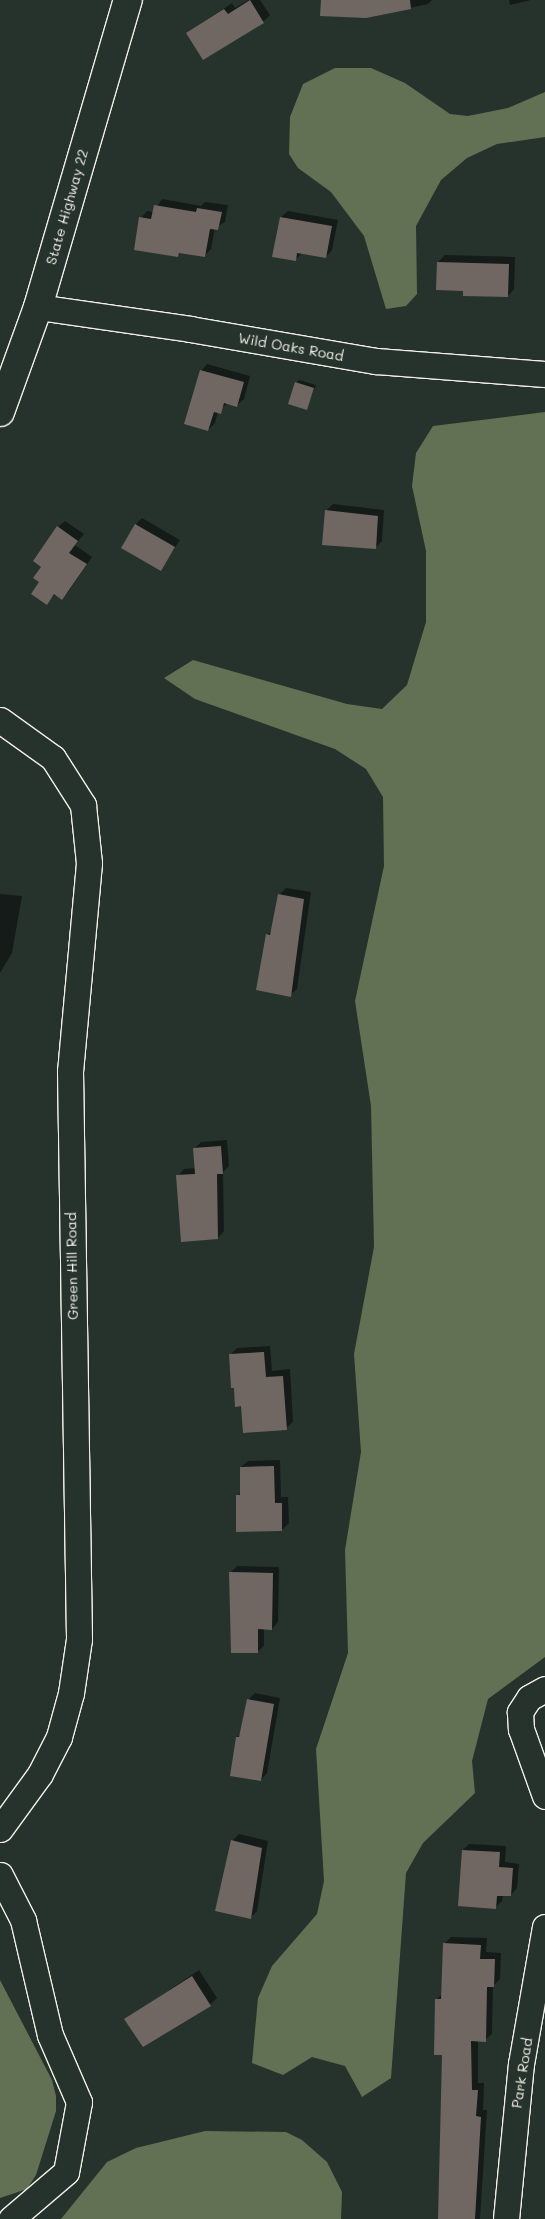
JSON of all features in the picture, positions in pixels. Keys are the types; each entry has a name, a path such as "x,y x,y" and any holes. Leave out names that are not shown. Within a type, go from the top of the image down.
{"main road":[{"name":"State Highway 22","path":"0,412 38,307 128,0"}],"street":[{"name":"Wild Oaks Road","path":"38,307 190,329 376,361 545,374"},
{"name":"Green Hill Road","path":"0,720 53,758 82,805 89,864 70,1071 79,1639 72,1693 59,1737 40,1774 0,1829"},
{"path":"545,1689 529,1698 520,1712 521,1729 545,1796"},
{"path":"0,1875 23,1920 50,2035 79,2102 66,2172 11,2219"},
{"name":"Park Road","path":"506,2219 521,2064 545,1927"}],"green space":[{"path":"335,68 371,68 405,83 450,114 468,116 508,108 545,92 545,137 497,144 467,158 441,180 416,226 417,294 406,306 386,309 364,236 331,192 298,168 289,154 290,117 303,84"},
{"path":"545,412 545,1657 488,1699 472,1761 475,1793 423,1843 406,1873 391,2078 362,2097 345,2066 312,2057 283,2075 252,2063 258,1998 272,1966 317,1914 324,1881 316,1749 348,1653 345,1550 361,1452 354,1354 374,1247 371,1106 355,1001 384,866 383,797 366,769 335,749 195,699 164,678 193,660 347,704 382,709 407,685 426,622 426,551 412,486 416,453 433,426"},
{"path":"0,1980 52,2080 56,2096 56,2111 36,2175 27,2189 0,2198"},
{"path":"205,2131 286,2132 302,2140 327,2162 342,2192 341,2219 61,2219 107,2162 136,2148"}],"building":[{"path":"250,0 264,23 203,60 186,33 224,9 228,14"},
{"path":"321,0 410,0 411,9 366,18 320,16"},
{"path":"154,205 196,212 197,208 222,212 218,230 210,229 205,257 179,253 178,257 134,250 139,217 151,219"},
{"path":"280,217 332,226 326,258 297,253 296,261 272,257"},
{"path":"437,262 509,264 508,297 463,296 463,291 436,290"},
{"path":"200,370 244,382 237,407 224,403 221,414 214,412 208,431 184,424"},
{"path":"295,382 314,388 307,410 288,404"},
{"path":"325,510 378,516 376,549 322,545"},
{"path":"135,524 175,547 161,571 121,548"},
{"path":"57,526 78,541 69,553 87,564 62,600 54,594 47,605 31,594 39,582 33,578 41,567 33,561"},
{"path":"278,894 304,899 291,997 256,990 266,934 270,935"},
{"path":"221,1146 223,1174 217,1174 218,1239 181,1242 176,1175 195,1174 193,1148"},
{"path":"264,1352 266,1377 283,1376 287,1430 243,1433 241,1406 235,1407 234,1388 231,1388 229,1354"},
{"path":"274,1466 275,1503 282,1503 282,1531 236,1532 236,1495 240,1495 240,1467"},
{"path":"229,1572 273,1573 272,1630 258,1629 258,1653 231,1653"},
{"path":"247,1699 274,1704 261,1781 230,1776 236,1737 239,1737"},
{"path":"231,1840 262,1848 251,1919 215,1911"},
{"path":"462,1850 500,1852 499,1867 513,1868 511,1896 497,1896 496,1909 458,1906"},
{"path":"443,1943 481,1945 480,1959 495,1959 494,1987 487,1987 486,2042 471,2041 472,2090 478,2090 476,2116 481,2117 475,2219 438,2219 442,2055 434,2055 435,1999 441,1999"},
{"path":"192,1976 211,2006 143,2047 124,2019"}]}
